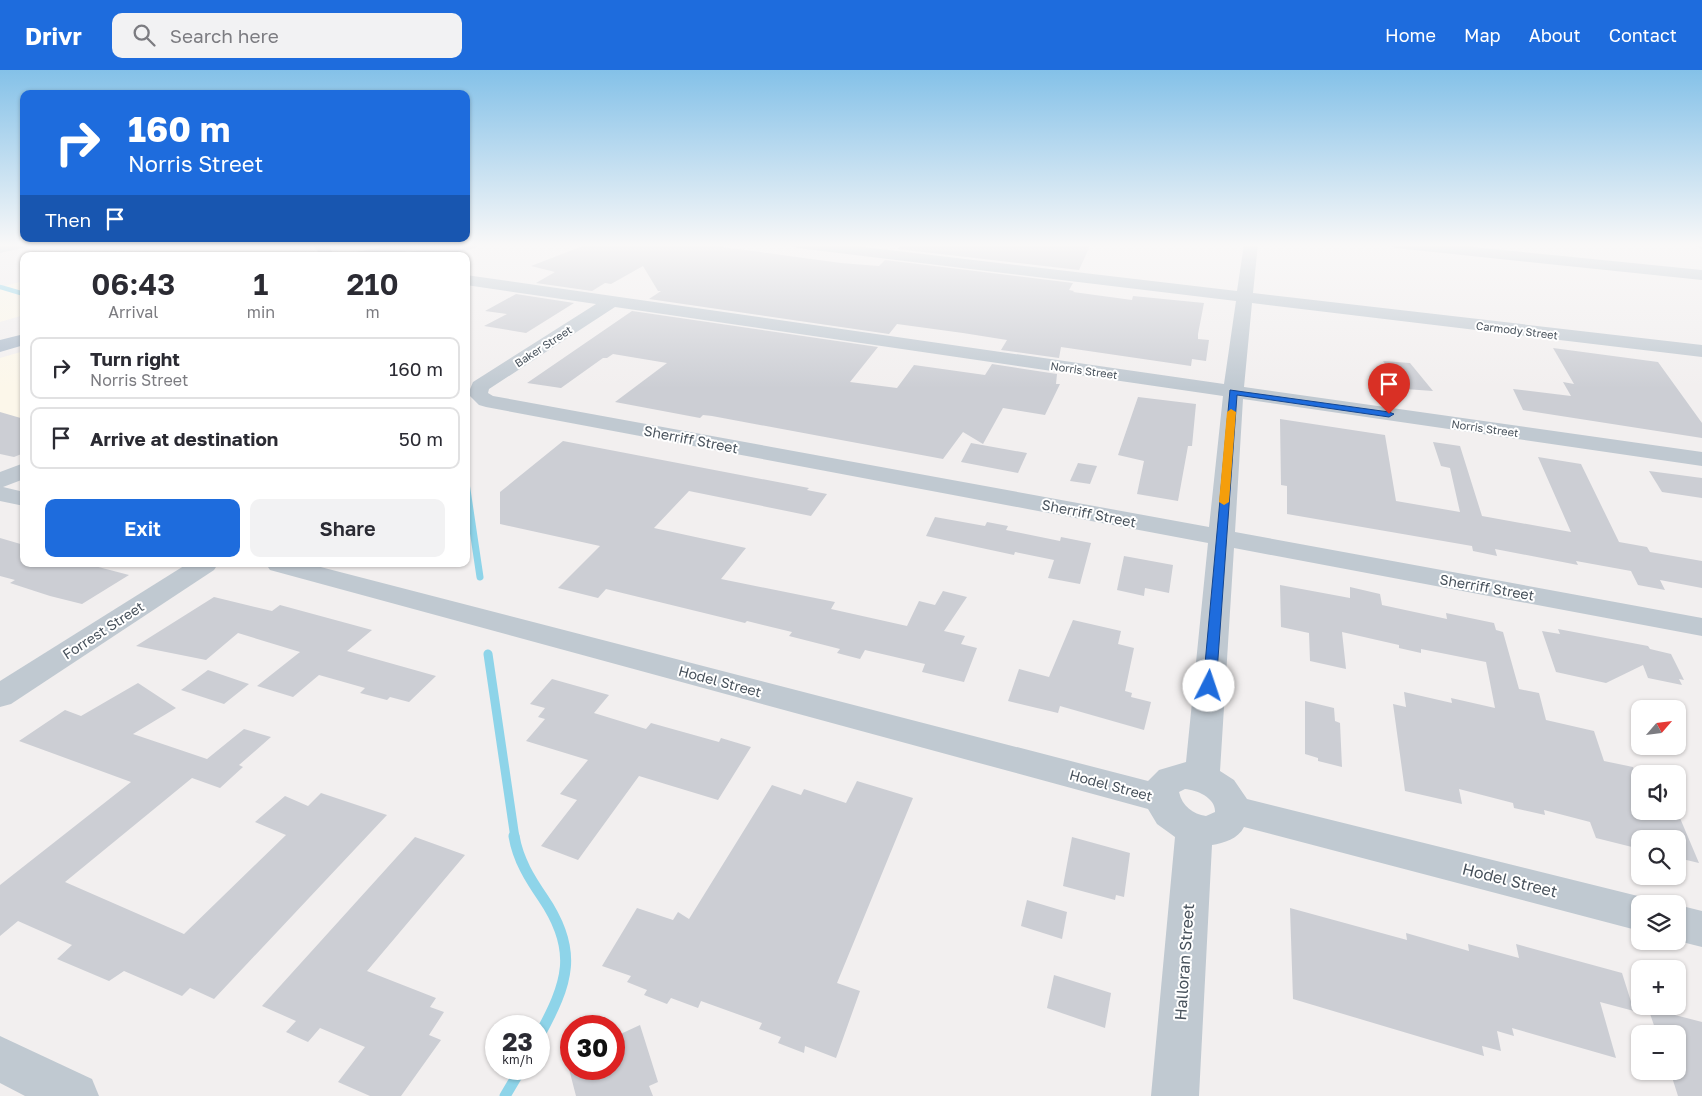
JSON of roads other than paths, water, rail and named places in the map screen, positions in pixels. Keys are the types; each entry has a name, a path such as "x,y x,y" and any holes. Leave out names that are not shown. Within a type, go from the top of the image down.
{"main road":[{"path":"0,334 20,328"},
{"path":"0,346 20,340"}],"street":[{"name":"Norris Street","path":"545,292 1702,459"},
{"name":"Carmody Street","path":"1194,292 1702,351"},
{"path":"1202,778 1233,392 1246,292"},
{"name":"Baker Street","path":"478,394 480,386 612,302"},
{"name":"Sherriff Street","path":"478,394 486,401 1702,627"},
{"path":"0,482 20,472"},
{"path":"0,494 20,499"},
{"name":"Forrest Street","path":"0,696 200,567"},
{"name":"Hodel Street","path":"290,567 1160,798"},
{"path":"1186,775 1202,778 1224,790 1231,800 1234,810 1227,825 1218,829 1194,829 1181,824 1170,816 1160,798 1161,789 1166,782 1174,777 1186,775"},
{"name":"Hodel Street","path":"1234,810 1631,911"},
{"name":"Halloran Street","path":"1175,1096 1194,829"},
{"path":"1686,925 1702,929"},
{"path":"0,1059 74,1096"}],"waterway":[{"path":"470,510 480,577"},
{"path":"488,654 515,838"},
{"path":"514,836 518,853 525,869 562,934 565,951 563,983 550,1015"},
{"path":"505,1096 514,1080"}]}
